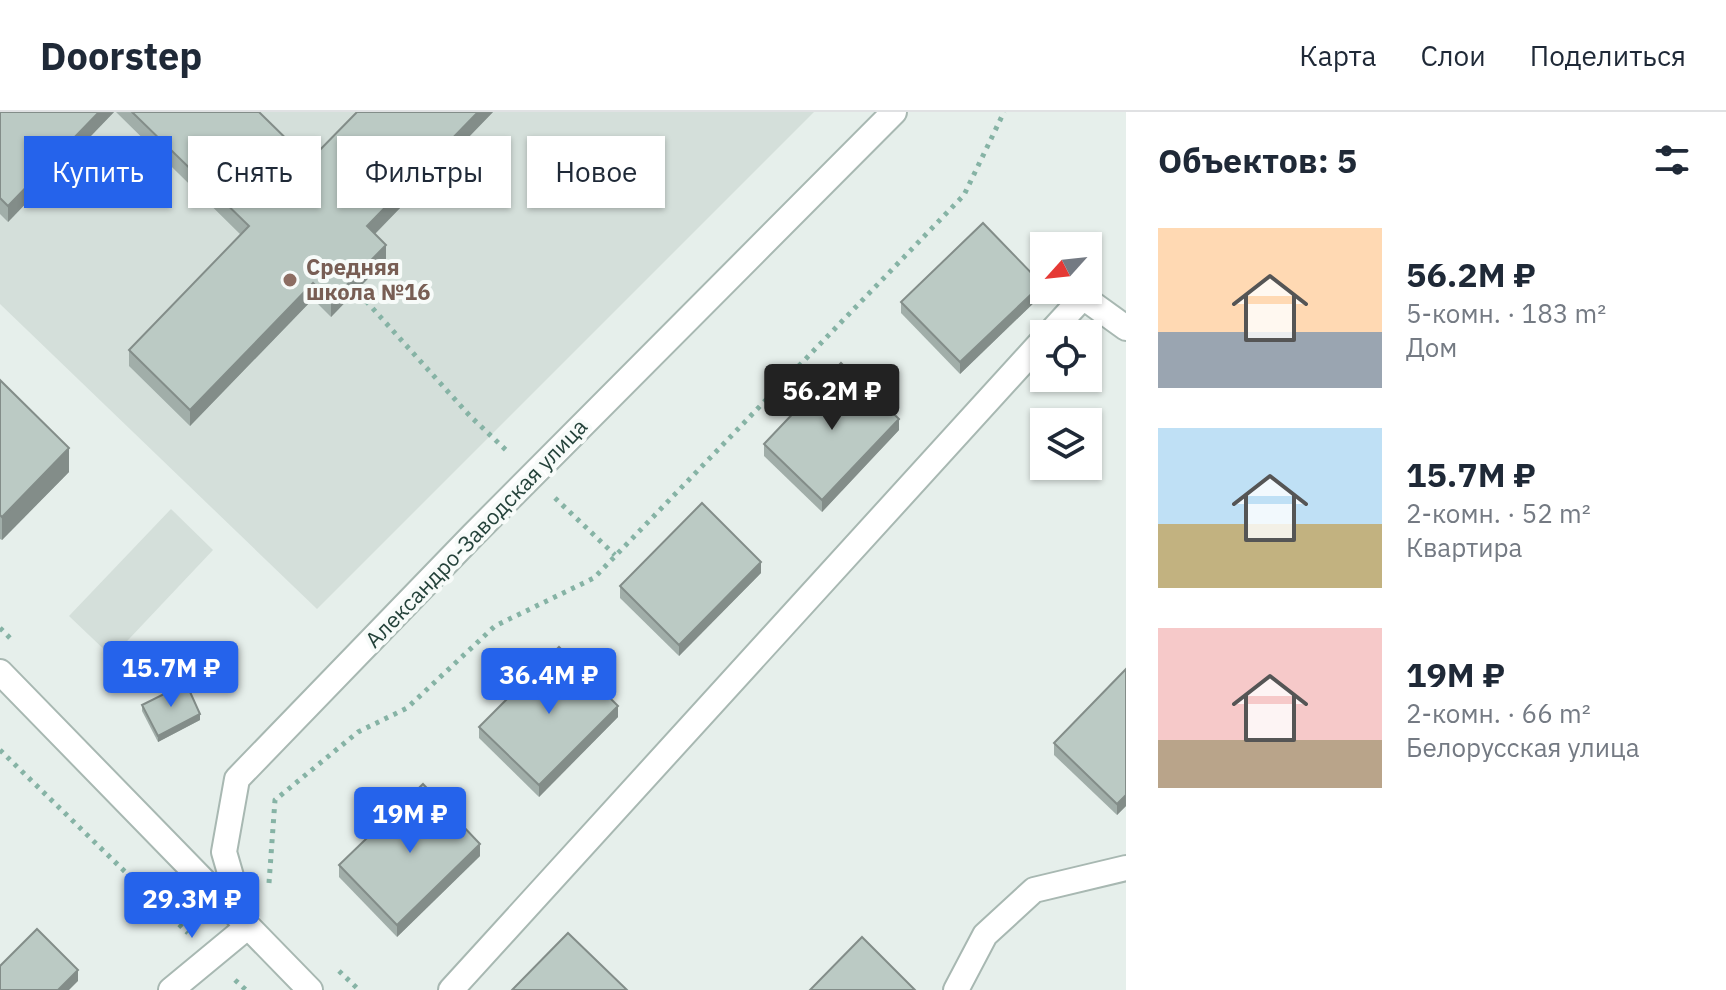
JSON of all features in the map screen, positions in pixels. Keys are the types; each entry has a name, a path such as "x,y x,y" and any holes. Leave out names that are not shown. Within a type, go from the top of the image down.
{"street":[{"name":"Александро-Заводская улица","path":"246,928 224,852 237,779 532,474 894,112"},
{"path":"1062,320 1083,297 1126,328"},
{"path":"451,990 1030,354"},
{"path":"0,672 246,928 310,990"},
{"path":"956,990 985,935 1034,890 1126,868"},
{"path":"171,990 246,928"}],"path":[{"path":"269,887 275,800 358,732 407,708 495,626 594,578 964,195 1004,112"},
{"path":"366,301 470,416 615,555"},
{"path":"0,750 246,990"},
{"path":"329,961 359,990"}],"shaded area":[{"path":"0,112 814,112 317,609 0,304"},
{"path":"171,509 213,550 112,657 69,616"}],"building":[{"path":"0,112 99,112 76,136 24,136 24,189 8,206 0,198"},
{"path":"132,112 259,112 283,136 188,136 188,167 172,151 172,136 157,136"},
{"path":"357,112 478,112 455,136 337,136 337,208 385,208 367,226 386,245 331,301 313,283 190,410 129,350 249,226 231,208 321,208 321,149"},
{"path":"983,223 1030,272 1030,295 960,362 901,302"},
{"path":"841,363 899,419 822,500 764,444"},
{"path":"0,380 69,448 2,517 0,515"},
{"path":"702,503 761,562 679,645 620,586"},
{"path":"559,647 618,706 539,785 479,727"},
{"path":"1126,669 1126,795 1117,804 1054,743"},
{"path":"186,683 200,714 158,736 142,705"},
{"path":"423,784 480,844 397,925 339,865"},
{"path":"37,929 78,970 58,990 0,990 0,966"},
{"path":"568,933 627,990 512,990"},
{"path":"862,937 915,990 810,990"}],"place":[{"name":"Средняя школа №16","path":"290,280"}]}
